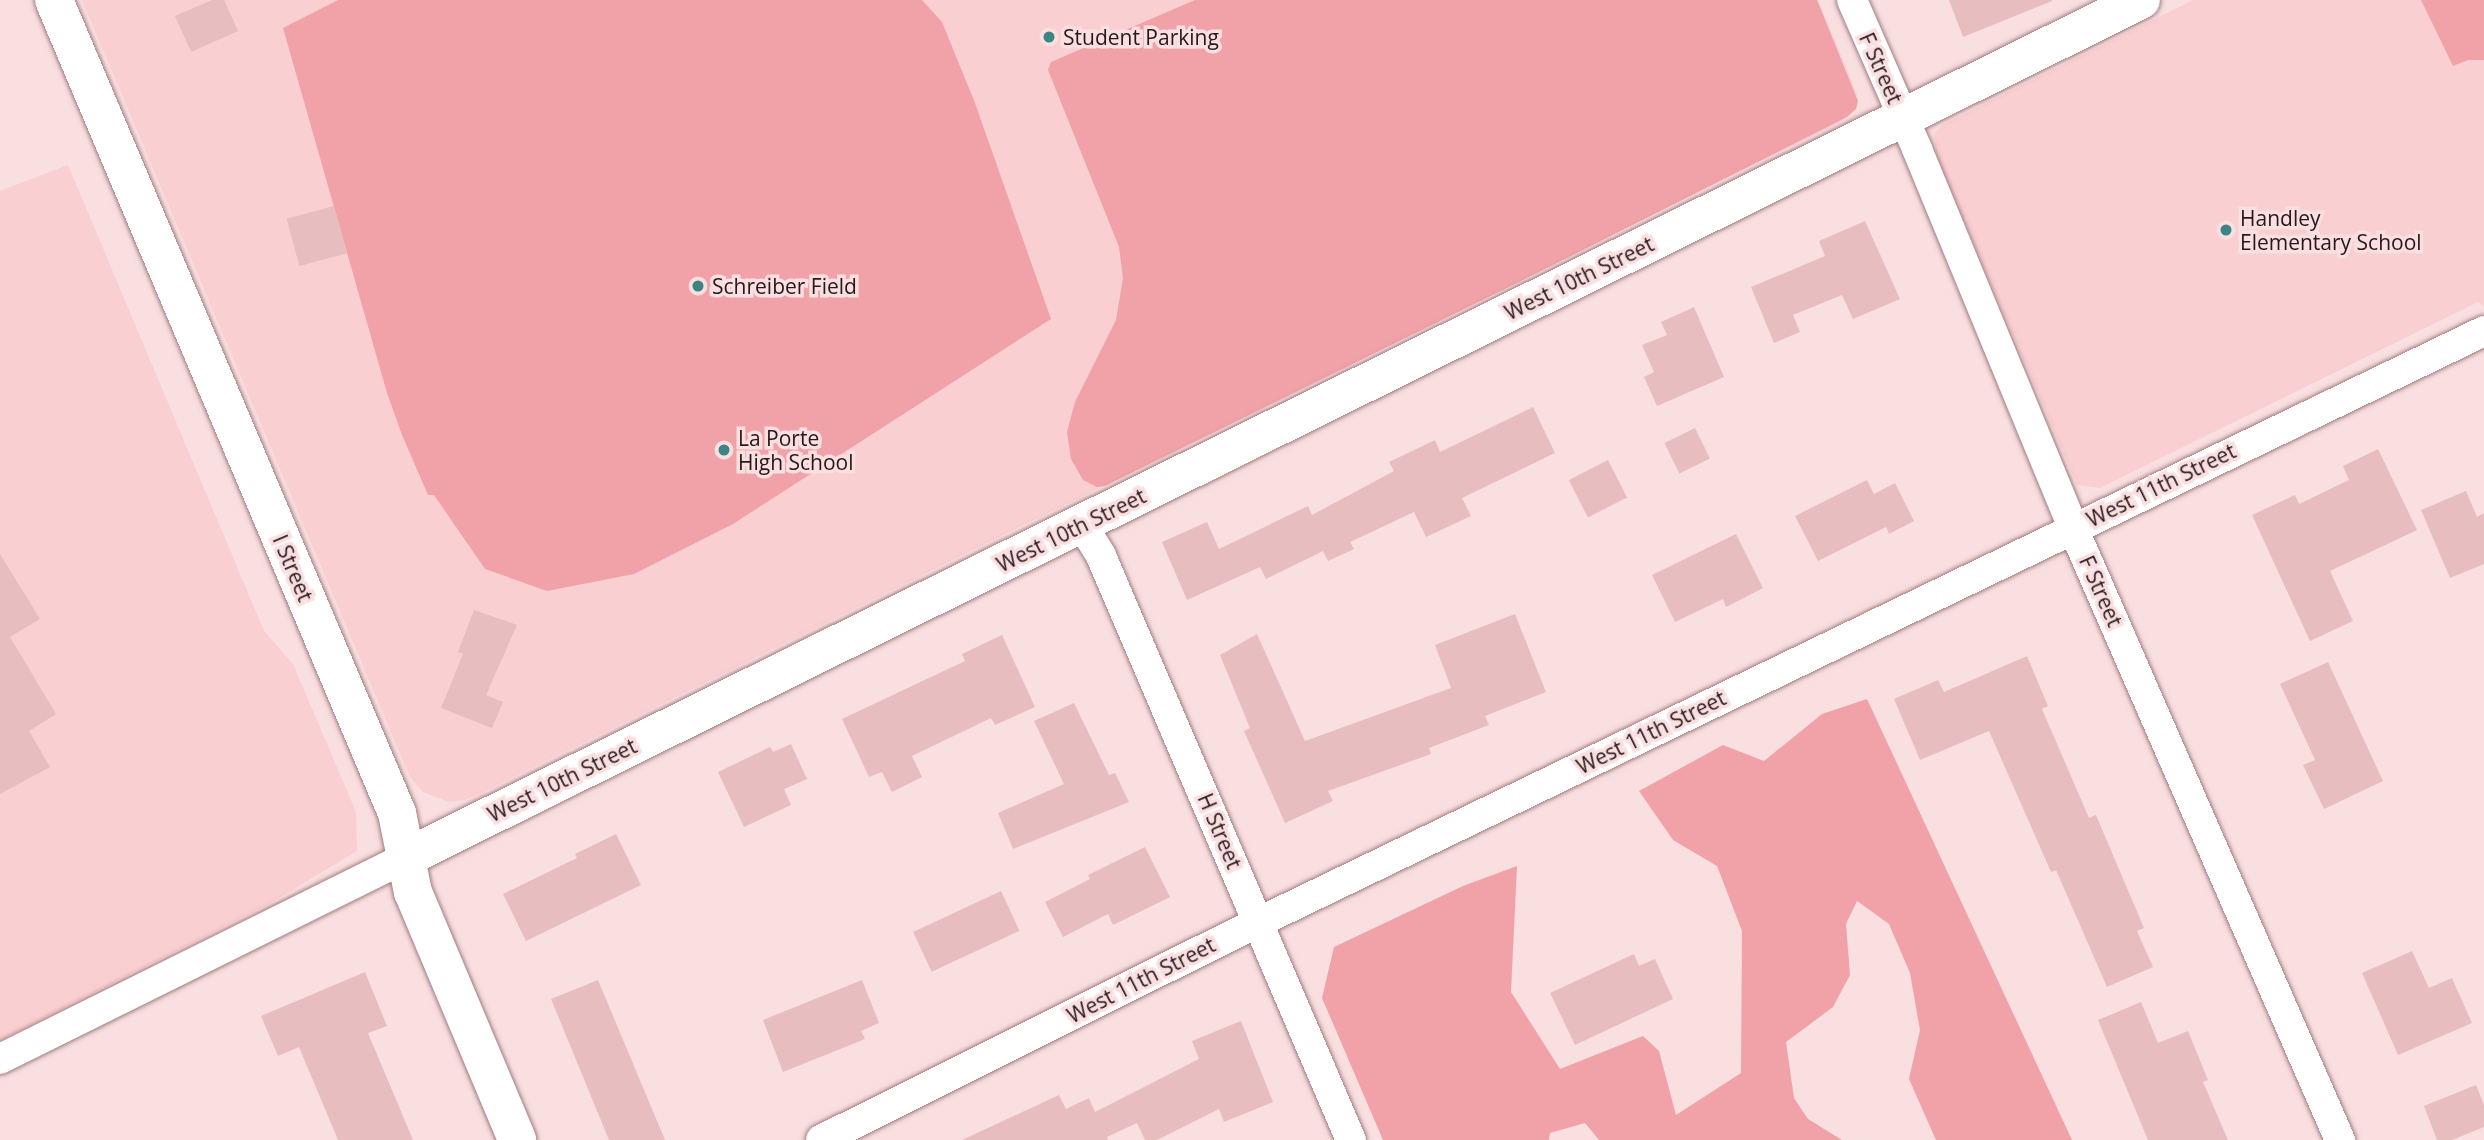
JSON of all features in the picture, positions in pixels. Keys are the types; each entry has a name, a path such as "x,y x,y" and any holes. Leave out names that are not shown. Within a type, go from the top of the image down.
{"street":[{"name":"I Street","path":"54,0 397,813 419,906 517,1140"},
{"name":"F Street","path":"1852,0 2073,528 2340,1140"},
{"name":"West 10th Street","path":"0,1059 2141,0"},
{"name":"West 11th Street","path":"821,1140 1259,922 2484,331"},
{"name":"H Street","path":"1082,525 1101,556 1351,1140"}],"shaded area":[{"name":"La Porte High School","path":"82,0 1818,0 1857,94 1852,111 1840,122 483,792 465,800 449,802 423,792 410,777"},
{"name":"Schreiber Field","path":"338,0 922,0 942,22 975,103 1051,319 733,524 634,574 547,591 485,569 434,495 428,495 402,435 387,393 283,28"},
{"path":"1195,0 1817,0 1858,101 1856,109 1847,117 1543,270 1105,486 1097,487 1083,480 1071,459 1067,432 1075,402 1116,320 1123,278 1119,247 1048,70 1051,62"},
{"name":"Handley Elementary School","path":"2193,0 2484,0 2484,307 2478,302 2100,488 2077,485 1937,157 1934,134 1942,125"},
{"path":"2421,0 2484,0 2484,60 2468,60 2453,66"},
{"path":"68,165 264,631 293,664 356,812 357,851 269,904 0,1040 0,191"},
{"path":"1867,699 2072,1140 1936,1140 1909,1079 1920,1030 1910,973 1889,924 1857,901 1846,924 1850,975 1833,1007 1786,1042 1794,1098 1808,1119 1842,1140 1599,1140 1585,1123 1550,1133 1549,1140 1383,1140 1322,998 1334,947 1463,886 1517,866 1511,992 1560,1069 1643,1036 1659,1051 1676,1115 1741,1073 1742,931 1717,866 1673,840 1639,791 1723,745 1764,761 1822,714"}],"building":[{"path":"212,0 224,0 238,31 191,52 175,16"},
{"path":"1949,0 2052,0 2052,1 1963,37"},
{"path":"334,206 347,253 299,266 287,219"},
{"path":"1865,221 1900,299 1853,319 1842,295 1793,315 1800,332 1774,343 1751,287 1825,256 1819,241"},
{"path":"1694,307 1724,377 1657,406 1644,377 1654,372 1642,345 1667,335 1661,322"},
{"path":"1533,407 1555,453 1462,498 1471,516 1426,537 1414,512 1350,542 1354,549 1328,561 1323,551 1266,579 1260,567 1187,600 1162,542 1207,522 1219,549 1308,506 1312,515 1394,471 1389,462 1435,440 1440,452"},
{"path":"1695,428 1710,459 1679,473 1664,443"},
{"path":"2378,449 2417,530 2330,571 2353,621 2310,641 2252,515 2295,495 2299,504 2349,480 2343,466"},
{"path":"1608,460 1627,497 1588,517 1569,480"},
{"path":"1867,480 1874,494 1895,483 1914,521 1889,534 1886,527 1818,561 1795,516"},
{"path":"2466,491 2477,517 2484,513 2484,564 2450,578 2421,510"},
{"path":"1736,534 1763,588 1726,607 1723,599 1675,622 1652,575"},
{"path":"0,554 40,619 10,637 56,714 29,731 50,767 0,794"},
{"path":"474,610 517,625 486,695 503,702 492,728 441,708 463,654 458,652"},
{"path":"1515,614 1546,692 1485,716 1489,725 1429,748 1431,754 1328,791 1333,801 1285,823 1244,731 1250,728 1220,655 1257,634 1305,741 1451,688 1435,645"},
{"path":"1002,635 1035,707 995,725 991,718 912,756 922,777 892,792 882,772 869,777 842,719 965,661 962,654"},
{"path":"2027,656 2048,706 2042,709 2089,818 2096,815 2144,928 2137,931 2153,967 2107,987 2056,870 2051,872 1989,731 1920,760 1894,699 1938,680 1944,692"},
{"path":"2328,662 2383,781 2324,809 2303,765 2315,760 2280,684"},
{"path":"1074,703 1109,775 1115,773 1129,802 1013,849 998,813 1064,784 1034,721"},
{"path":"791,744 807,779 784,789 791,805 744,827 718,772 770,747 773,752"},
{"path":"616,834 641,885 526,941 503,894 577,858 575,854"},
{"path":"1145,847 1170,897 1113,925 1108,914 1063,937 1045,902 1090,879 1088,875"},
{"path":"1001,891 1020,931 932,972 913,932"},
{"path":"2412,951 2429,988 2452,978 2472,1023 2398,1055 2362,973"},
{"path":"1634,954 1639,966 1655,959 1673,999 1575,1045 1550,993"},
{"path":"365,972 387,1026 368,1033 413,1140 338,1140 299,1047 278,1056 261,1016"},
{"path":"598,980 665,1140 609,1140 551,999"},
{"path":"862,980 879,1023 861,1031 865,1039 783,1072 763,1020"},
{"path":"2141,1002 2158,1043 2188,1031 2208,1080 2203,1082 2228,1140 2148,1140 2098,1020"},
{"path":"1241,1021 1273,1102 1224,1122 1219,1109 1157,1140 1145,1140 1137,1123 1107,1137 1108,1140 962,1140 1059,1095 1066,1109 1089,1098 1095,1112 1199,1059 1192,1041"},
{"path":"2476,1085 2484,1105 2484,1127 2452,1140 2437,1140 2424,1106"}],"place":[{"name":"Student Parking","path":"1049,37"},
{"name":"Handley Elementary School","path":"2226,230"},
{"name":"Schreiber Field","path":"698,286"},
{"name":"La Porte High School","path":"724,450"}]}
